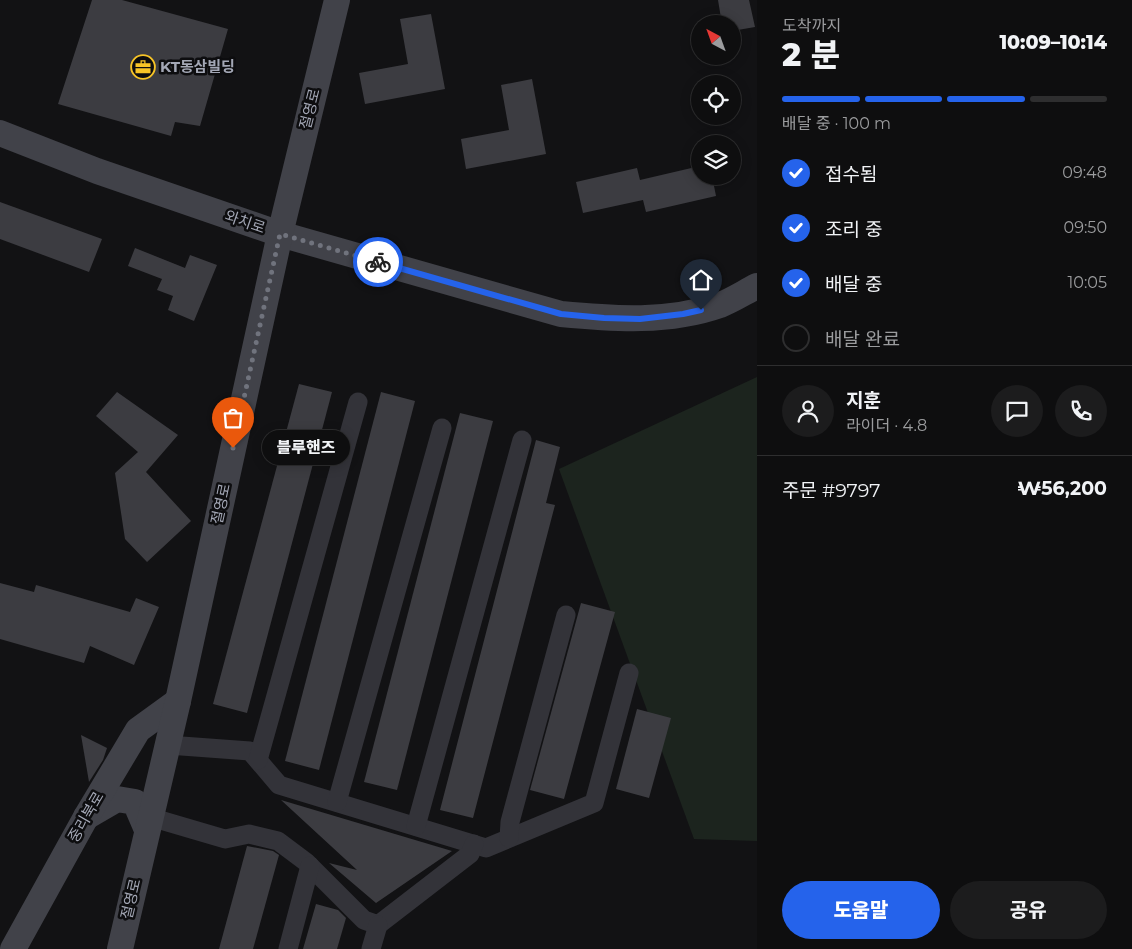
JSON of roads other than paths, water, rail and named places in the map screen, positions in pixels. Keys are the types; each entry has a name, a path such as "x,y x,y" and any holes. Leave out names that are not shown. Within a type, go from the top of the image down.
{"main road":[{"name":"절영로","path":"120,949 178,701 280,234 337,0"},
{"name":"와치로","path":"0,133 97,171 280,234 561,314 640,319 683,314 720,305 757,286"},
{"name":"중리북로","path":"13,949 86,817 138,730 178,701"},
{"path":"86,817 117,799 135,802 149,824"}],"street":[{"path":"258,760 358,402"},
{"path":"337,802 442,428"},
{"path":"416,826 522,440"},
{"path":"509,838 510,822 566,615"},
{"path":"168,745 250,751 279,784 486,848 594,803 629,673"},
{"path":"149,824 225,839 249,834 278,841 310,866 364,920 378,925"},
{"path":"371,949 378,925 470,854 474,844"},
{"path":"288,949 310,866"}],"place":[{"name":"KT동삼빌딩","path":"143,67"},
{"name":"블루핸즈","path":"233,448"}]}
